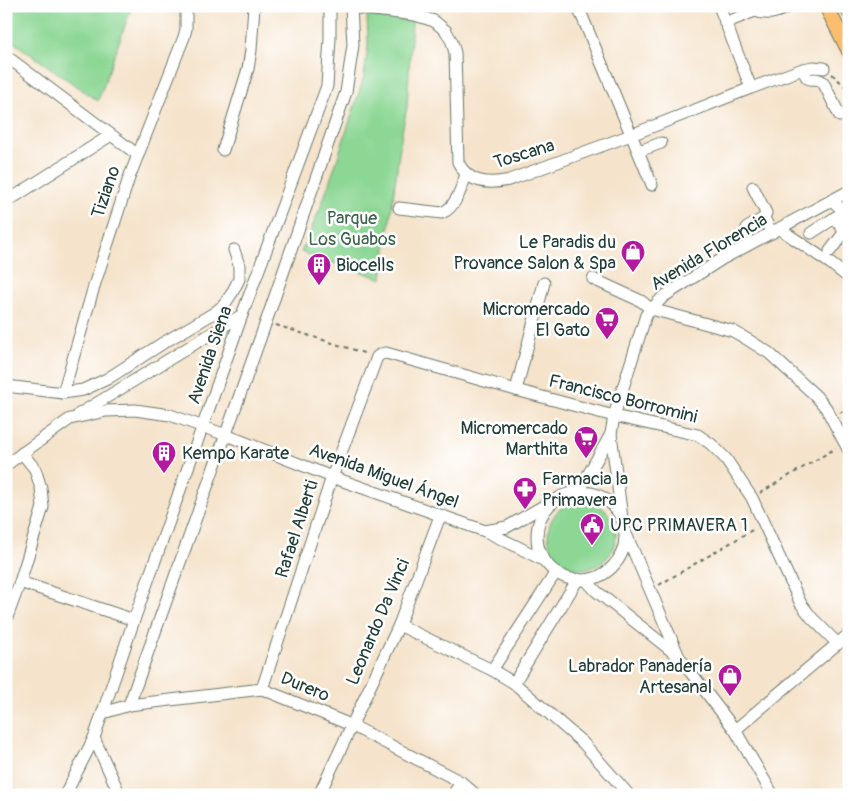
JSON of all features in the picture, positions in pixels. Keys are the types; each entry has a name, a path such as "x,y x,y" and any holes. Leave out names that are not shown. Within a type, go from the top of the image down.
{"main road":[{"path":"826,6 848,47"},
{"path":"846,6 849,12"}],"street":[{"name":"Tiziano","path":"63,393 95,282 129,178 184,37 187,18 186,6"},
{"path":"223,150 248,69 254,6"},
{"name":"Avenida Siena","path":"65,795 94,738 242,315 327,86 330,6"},
{"path":"576,6 582,16 652,186"},
{"path":"719,6 750,88"},
{"path":"725,22 755,11 771,14 790,6"},
{"path":"130,706 346,92 353,44 351,7 415,15 434,20 446,31 455,53 458,162 466,174 461,189 447,211 442,213 399,208"},
{"path":"6,56 138,155"},
{"name":"Toscana","path":"466,174 477,180 487,182 509,180 632,136 750,88 804,69 813,67 824,68"},
{"path":"804,69 806,78 820,79 824,82 840,116"},
{"path":"6,202 111,135"},
{"path":"639,151 661,143"},
{"path":"747,228 764,218 766,213 753,187"},
{"name":"Avenida Florencia","path":"622,518 611,434 614,416 646,315 663,297 722,259 849,190"},
{"path":"811,233 847,212 832,200"},
{"path":"764,218 776,231 830,263 849,278"},
{"path":"830,251 844,231 834,218"},
{"path":"6,386 63,393 83,390 101,382 220,309 238,282 239,267 234,250"},
{"path":"593,279 641,301 652,309 733,331 769,353 816,396 826,408 847,447"},
{"path":"516,390 544,283"},
{"name":"Avenida Miguel Ángel","path":"6,465 70,419 242,315"},
{"name":"Francisco Borromini","path":"379,355 386,353 614,416 698,434 726,459 752,498 801,604 838,644"},
{"name":"Rafael Alberti","path":"262,689 332,477 379,355"},
{"name":"Avenida Miguel Ángel","path":"70,419 106,411 135,410 170,415 332,477 485,531 545,561"},
{"name":"Avenida Florencia","path":"579,491 611,434"},
{"path":"6,620 20,582 42,507 41,488 35,469 22,453"},
{"path":"485,531 507,527 566,494 579,491 605,498 615,507 622,518 626,534 679,657"},
{"path":"554,500 545,509 540,520 537,544 541,555 549,567 556,572 569,578 582,580 599,577 610,570 619,560 626,534"},
{"name":"Leonardo Da Vinci","path":"319,795 398,625 440,516"},
{"path":"492,670 556,572"},
{"path":"582,580 679,657 735,730 773,795"},
{"path":"514,683 582,580"},
{"path":"20,582 134,620"},
{"path":"398,625 492,670 514,683 583,743 629,795"},
{"path":"735,730 849,634"},
{"name":"Durero","path":"103,713 130,706 262,689 351,725 462,782 476,795"},
{"path":"94,738 120,795"},
{"path":"453,795 462,782"}],"path":[{"path":"824,68 849,90"},
{"path":"266,322 379,355"},
{"path":"752,498 847,447"},
{"path":"650,590 763,523"}],"green space":[{"path":"6,6 132,6 98,101 6,37"},
{"name":"Parque Los Guabos","path":"367,16 412,22 407,107 382,279 301,252 320,209 364,77 368,45"},
{"path":"582,501 595,504 606,511 613,522 616,535 613,548 606,559 595,566 582,569 569,566 558,559 551,548 548,535 551,522 558,511 569,504"}],"place":[{"name":"Le Paradis du Provance Salon & Spa","path":"633,273"},
{"name":"Biocells","path":"319,286"},
{"name":"Micromercado El Gato","path":"607,340"},
{"name":"Micromercado Marthita","path":"586,459"},
{"name":"Kempo Karate","path":"164,474"},
{"name":"Farmacia la Primavera","path":"525,510"},
{"name":"UPC PRIMAVERA 1","path":"592,546"},
{"name":"Labrador Panadería Artesanal","path":"730,697"}]}
